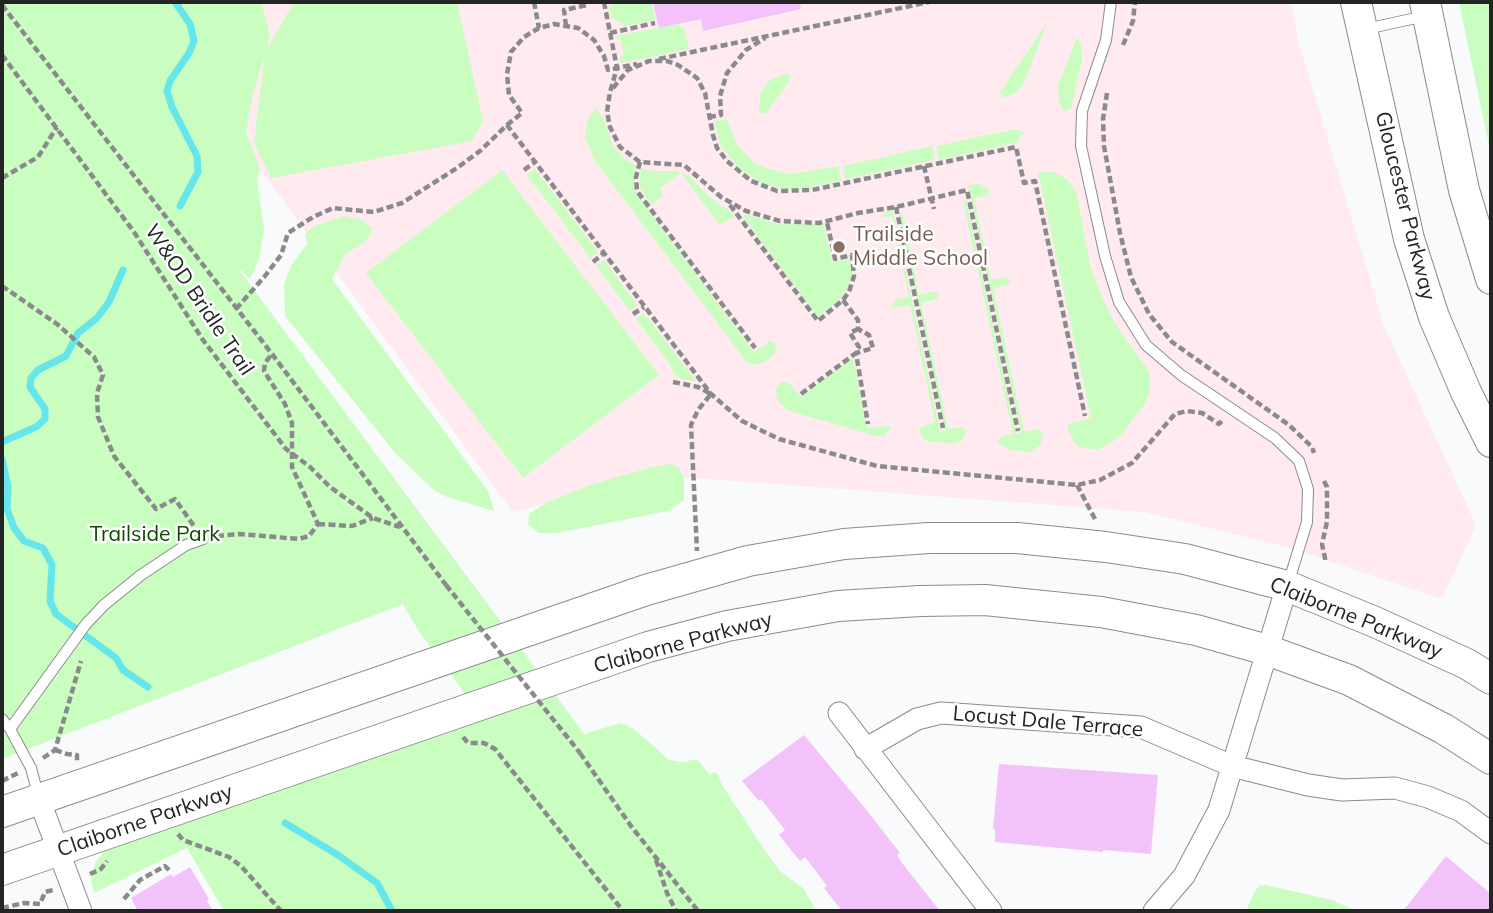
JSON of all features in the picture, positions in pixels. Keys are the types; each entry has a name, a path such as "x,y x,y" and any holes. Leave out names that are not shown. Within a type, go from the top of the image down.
{"main road":[{"path":"1427,9 1464,190 1491,279"},
{"name":"Gloucester Parkway","path":"1359,16 1409,239 1434,317 1491,442"},
{"name":"Claiborne Parkway","path":"2,812 646,590 748,561 844,544 929,538 1017,538 1107,547 1185,559 1287,586 1375,622 1467,664 1491,679"},
{"name":"Claiborne Parkway","path":"2,870 648,648 727,626 838,606 985,600 1101,612 1196,630 1267,650 1349,680 1444,729 1491,759"}],"street":[{"path":"1154,911 1184,876 1219,810 1287,586"},
{"path":"839,713 991,911"},
{"name":"Locust Dale Terrace","path":"866,749 917,719 941,713 1141,727 1161,733 1233,766 1308,785 1342,790 1395,788 1428,797 1461,811 1491,833"},
{"path":"39,799 81,911"}],"lane":[{"path":"1111,2 1106,40 1082,111 1081,146 1105,256 1119,302 1146,345 1232,411 1275,438 1299,461 1308,489 1307,522 1287,586"},
{"path":"1359,16 1427,9"},
{"path":"10,729 86,624 104,605 141,575 186,545 203,538"},
{"path":"2,719 30,768 39,799"}],"path":[{"path":"534,2 539,28"},
{"path":"566,26 564,10 587,5 586,2"},
{"path":"604,2 617,68 607,112 610,127 620,146 640,162 684,165 728,202 818,321 843,300 853,284 855,267 852,255 835,259 827,222"},
{"path":"236,309 281,255 288,233 333,208 374,212 402,203 480,151 522,113 509,95 507,74 511,52 524,37 539,28 555,24 578,28 594,40 604,56 608,70 929,2"},
{"path":"1121,51 1133,21 1135,2"},
{"path":"2,5 272,354 401,527 580,753 631,825 698,911"},
{"path":"610,33 655,23"},
{"path":"709,117 721,115 722,84 736,60 746,50 770,36"},
{"name":"W&OD Bridle Trail","path":"2,55 134,232 203,340 286,449 330,487 373,518 401,527"},
{"path":"610,92 628,70 649,61 667,61 678,65 697,78 705,93 717,148 727,161 751,181 777,191 812,190 1016,147 1024,183 1035,181 1085,416"},
{"path":"1108,88 1103,119 1104,146 1120,233 1132,277 1149,314 1172,342 1289,425 1312,447 1316,457"},
{"path":"507,125 712,394 742,421 779,439 877,466 1077,485 1100,480 1132,463 1175,414 1187,411 1202,413 1219,424 1246,395"},
{"path":"2,178 38,157 57,127"},
{"path":"524,170 535,162"},
{"path":"640,162 637,191 755,348"},
{"path":"925,166 934,209"},
{"path":"728,202 746,211 780,221 827,222 967,190 1018,432"},
{"path":"896,207 943,428"},
{"path":"593,262 604,253"},
{"path":"2,286 83,345 94,357 103,375 97,393 98,417 114,456 156,509 175,499 203,538 240,534 299,539 309,536 318,524"},
{"path":"843,300 858,320 858,329"},
{"path":"634,314 644,306"},
{"path":"858,329 850,333 859,347 856,353 868,424"},
{"path":"801,394 856,353 873,348 869,335 858,329"},
{"path":"272,354 265,363 264,371 285,404 292,423 292,467 318,524"},
{"path":"673,382 698,387 712,394"},
{"path":"697,551 691,425 698,410 712,394"},
{"path":"1323,477 1327,487 1327,522 1322,544 1326,563"},
{"path":"1077,485 1096,521"},
{"path":"318,524 352,526 373,518"},
{"path":"2,781 30,768 55,750 72,685 83,657"},
{"path":"460,734 468,743 484,743 495,750 623,911"},
{"path":"176,832 183,840 222,854 241,866 281,911"},
{"path":"2,908 24,903 40,904 45,892 101,869 115,853"},
{"path":"654,854 676,911"},
{"path":"124,899 140,880 165,866 169,870"}],"shaded area":[{"name":"Trailside Middle School","path":"262,2 1291,2 1298,40 1384,326 1476,525 1442,599 1287,547 1144,512 655,475 513,512 260,169 246,132 253,94 270,37"}],"green space":[{"name":"Trailside Park","path":"2,2 262,2 270,37 267,49 294,2 457,2 483,121 472,141 271,178 254,142 265,55 253,94 246,132 260,169 257,179 264,229 259,259 250,279 237,267 585,735 621,723 634,729 669,760 683,762 697,759 710,775 713,772 718,774 722,785 766,852 780,871 804,889 816,911 224,911 187,848 94,893 91,880 95,864 104,850 481,716 418,630 403,604 2,759"},
{"path":"612,2 651,2 655,20 625,26 611,17 609,6 613,5"},
{"path":"1459,2 1491,2 1491,155"},
{"path":"1047,23 1024,83 1017,92 1004,98 1000,92"},
{"path":"680,24 681,28 684,27 689,49 621,63 620,57 624,55 620,38 616,39 615,36"},
{"path":"1077,37 1081,45 1082,59 1071,108 1065,112 1059,103 1058,86"},
{"path":"786,73 791,76 790,80 766,113 759,113 760,93 770,80"},
{"path":"595,108 604,119 613,146 636,166 634,179 637,195 754,352 770,341 776,344 774,355 763,363 754,365 747,362 595,161 585,137 587,122"},
{"path":"727,119 736,143 752,161 763,167 790,174 838,166 841,181 799,189 785,189 759,182 738,167 721,146 714,121"},
{"path":"1016,129 1025,134 1020,136 1019,142 939,160 936,146"},
{"path":"932,146 935,160 846,179 843,166"},
{"path":"641,168 676,171 689,176 711,198 735,215 719,224 681,173 660,188 663,196 651,205 639,185"},
{"path":"535,169 598,252 590,258 527,175"},
{"path":"502,170 659,375 523,478 366,273"},
{"path":"1038,172 1063,176 1077,194 1090,265 1101,295 1115,324 1148,370 1150,377 1150,391 1144,405 1123,433 1097,450 1082,448 1074,443 1068,429 1071,423 1091,418"},
{"path":"980,184 989,190 988,195 974,198 991,280 1007,277 1010,280 1008,285 993,288 1024,432 1038,429 1043,435 1040,445 1030,452 1009,450 998,443 999,438 1013,434 963,201 966,200 1016,434 1021,433 968,185"},
{"path":"893,210 940,431 945,430 899,214 903,213 919,295 933,292 938,294 937,299 921,303 948,429 962,427 967,431 963,439 955,444 926,441 919,432 920,427 935,422 910,305 895,308 891,305 895,300 909,297 892,216 880,218 887,211"},
{"path":"745,214 779,224 824,224 832,262 850,259 852,275 841,298 818,317 743,217"},
{"path":"344,216 362,220 372,228 368,239 345,255 332,279 488,491 494,511 435,491 396,454 285,316 284,284 292,264 307,244 305,234 314,226"},
{"path":"604,260 637,305 630,311 596,266"},
{"path":"644,313 696,381 675,376 669,363 636,319"},
{"path":"853,358 867,428 889,426 891,429 884,436 793,412 777,400 776,389 781,382 788,382 801,397"},
{"path":"670,464 678,467 684,478 684,500 668,511 557,533 539,533 528,525 529,514 546,503 593,484"},
{"path":"1265,885 1332,900 1357,911 1246,911 1255,891 1259,886"}],"building":[{"path":"653,2 800,2 801,9 703,31 701,19 659,28"},
{"path":"804,735 900,853 897,855 902,863 940,911 842,911 805,857 800,861 779,835 785,830 761,799 759,801 742,781"},
{"path":"999,764 1158,775 1151,854 995,842 993,829"},
{"path":"1446,856 1491,894 1491,911 1403,911"},
{"path":"190,867 213,911 138,911 131,898 171,874 173,877"}],"waterway":[{"path":"175,2 190,24 194,41 170,81 167,91 172,107 197,156 198,172 180,206"},
{"path":"2,442 36,427 45,419 45,409 30,387 31,378 38,370 66,356 78,333 97,318 109,302 123,270"},
{"path":"2,459 8,487 7,509 14,528 24,541 43,548 52,565 50,601 56,614 116,658 123,670 148,687"},
{"path":"285,823 338,855 377,883 392,911"}],"place":[{"name":"Trailside Middle School","path":"839,247"}]}
